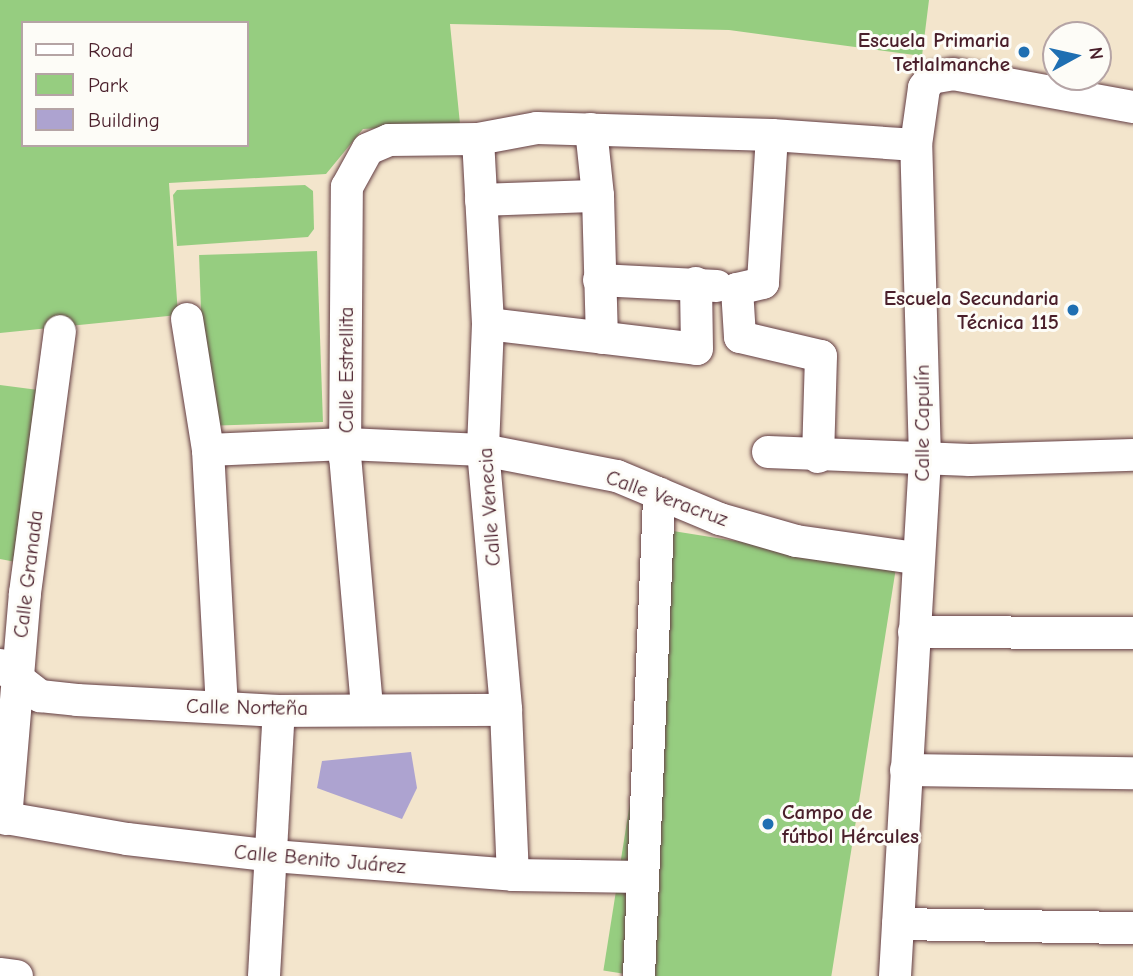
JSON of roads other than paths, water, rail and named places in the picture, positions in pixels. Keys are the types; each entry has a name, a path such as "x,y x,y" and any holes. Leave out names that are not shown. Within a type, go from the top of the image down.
{"street":[{"name":"Calle Capulín","path":"895,976 916,558 925,459 916,145 924,88 931,78 942,74 1133,107"},
{"name":"Calle Estrellita","path":"367,707 346,444 346,187 368,149 389,140 478,139 537,128 772,135 916,145"},
{"path":"591,129 598,196 602,338"},
{"path":"599,280 696,283 737,289 762,283 772,135"},
{"name":"Calle Venecia","path":"478,139 488,324 483,450 506,710 513,875"},
{"path":"481,200 598,196"},
{"path":"696,283 697,349"},
{"path":"737,289 740,337"},
{"path":"187,319 208,450 222,706"},
{"path":"488,324 697,349 740,337 821,356 818,457"},
{"name":"Calle Granada","path":"3,818 9,670 60,331"},
{"name":"Calle Veracruz","path":"208,450 346,444 483,450 617,476 720,519 796,541 916,558"},
{"path":"768,452 818,457 925,459 1133,455"},
{"path":"639,976 659,493"},
{"path":"914,632 1133,634"},
{"name":"Calle Norteña","path":"9,670 40,696 279,711 367,707 506,710"},
{"path":"264,976 273,856 279,711"},
{"path":"906,770 1133,773"},
{"name":"Calle Benito Juárez","path":"3,818 273,856 513,875 643,877"},
{"path":"898,923 1133,928"},
{"path":"0,974 17,976"}],"place":[{"name":"Escuela Primaria Tetlalmanche","path":"1024,52"},
{"name":"Escuela Secundaria Técnica 115","path":"1073,310"},
{"name":"Campo de fútbol Hércules","path":"768,824"}]}
